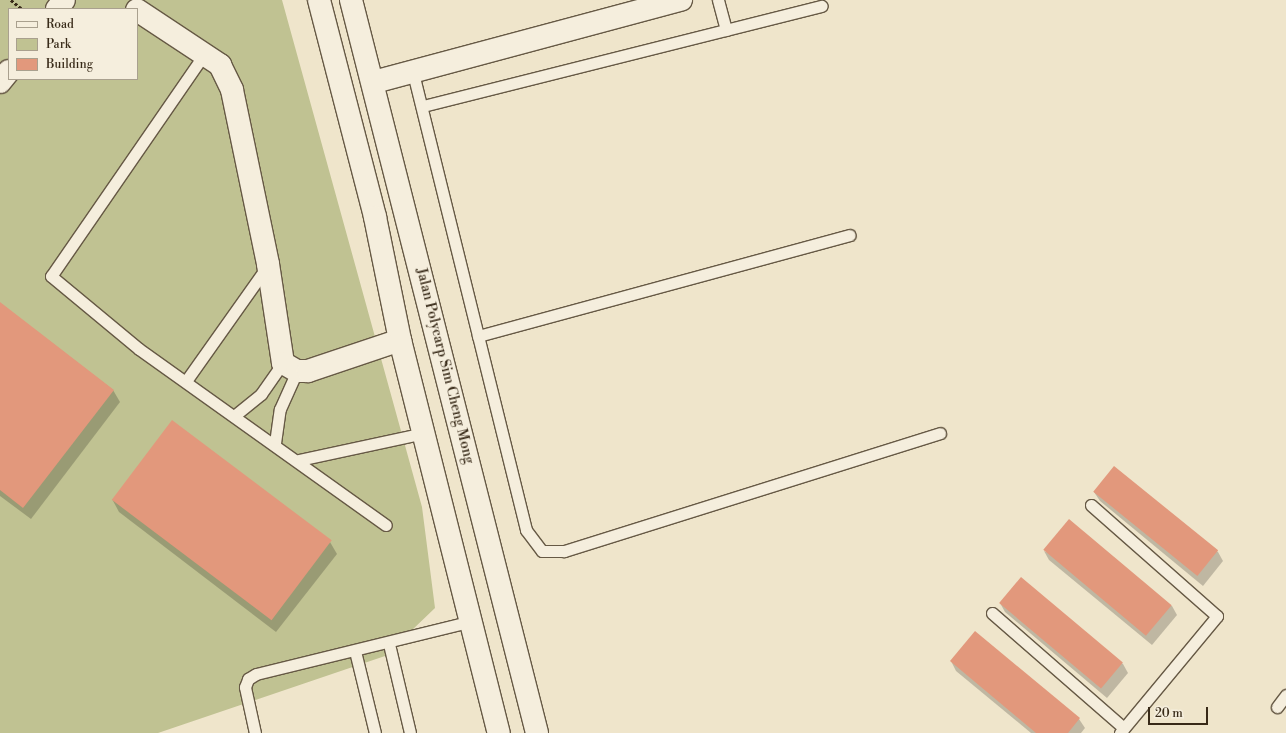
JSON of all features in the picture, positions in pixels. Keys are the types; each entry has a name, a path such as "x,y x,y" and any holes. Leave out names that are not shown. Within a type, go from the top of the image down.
{"street":[{"path":"58,8 64,0"},
{"path":"121,0 134,8"},
{"name":"Jalan Polycarp Sim Cheng Mong","path":"351,0 374,82 537,733"},
{"path":"375,217 378,205 356,116 359,102 374,82 413,73 633,6 681,0"},
{"path":"320,6 343,60 374,82"},
{"path":"320,6 375,217 400,340 499,733"},
{"path":"138,10 205,53 220,65 232,90 290,367 327,367 400,340"},
{"path":"0,82 8,72"}],"lane":[{"path":"718,0 726,30"},
{"path":"423,106 822,6"},
{"path":"205,53 51,276 139,350 299,460 386,525"},
{"path":"413,73 423,106 526,530 542,551 564,551 940,433"},
{"path":"478,336 850,235"},
{"path":"186,382 268,264"},
{"path":"234,416 290,367"},
{"path":"275,443 280,409 290,367"},
{"path":"299,460 424,432"},
{"path":"992,612 1122,730 1217,616 1091,505"},
{"path":"255,733 245,687 248,679 355,651 389,644 471,621"},
{"path":"389,644 410,733"},
{"path":"355,651 375,733"},
{"path":"1277,707 1286,695"}],"path":[{"path":"11,0 21,8"}],"green space":[{"path":"0,0 282,0 422,507 435,608 385,656 158,733 0,733"}],"building":[{"path":"0,302 114,390 23,508 0,490"},
{"path":"172,420 332,540 272,620 112,500"},
{"path":"1114,466 1218,550 1197,576 1093,492"},
{"path":"1069,519 1172,605 1146,636 1043,550"},
{"path":"1021,577 1123,662 1101,689 999,603"},
{"path":"975,631 1080,718 1068,733 1036,733 950,661"}]}
